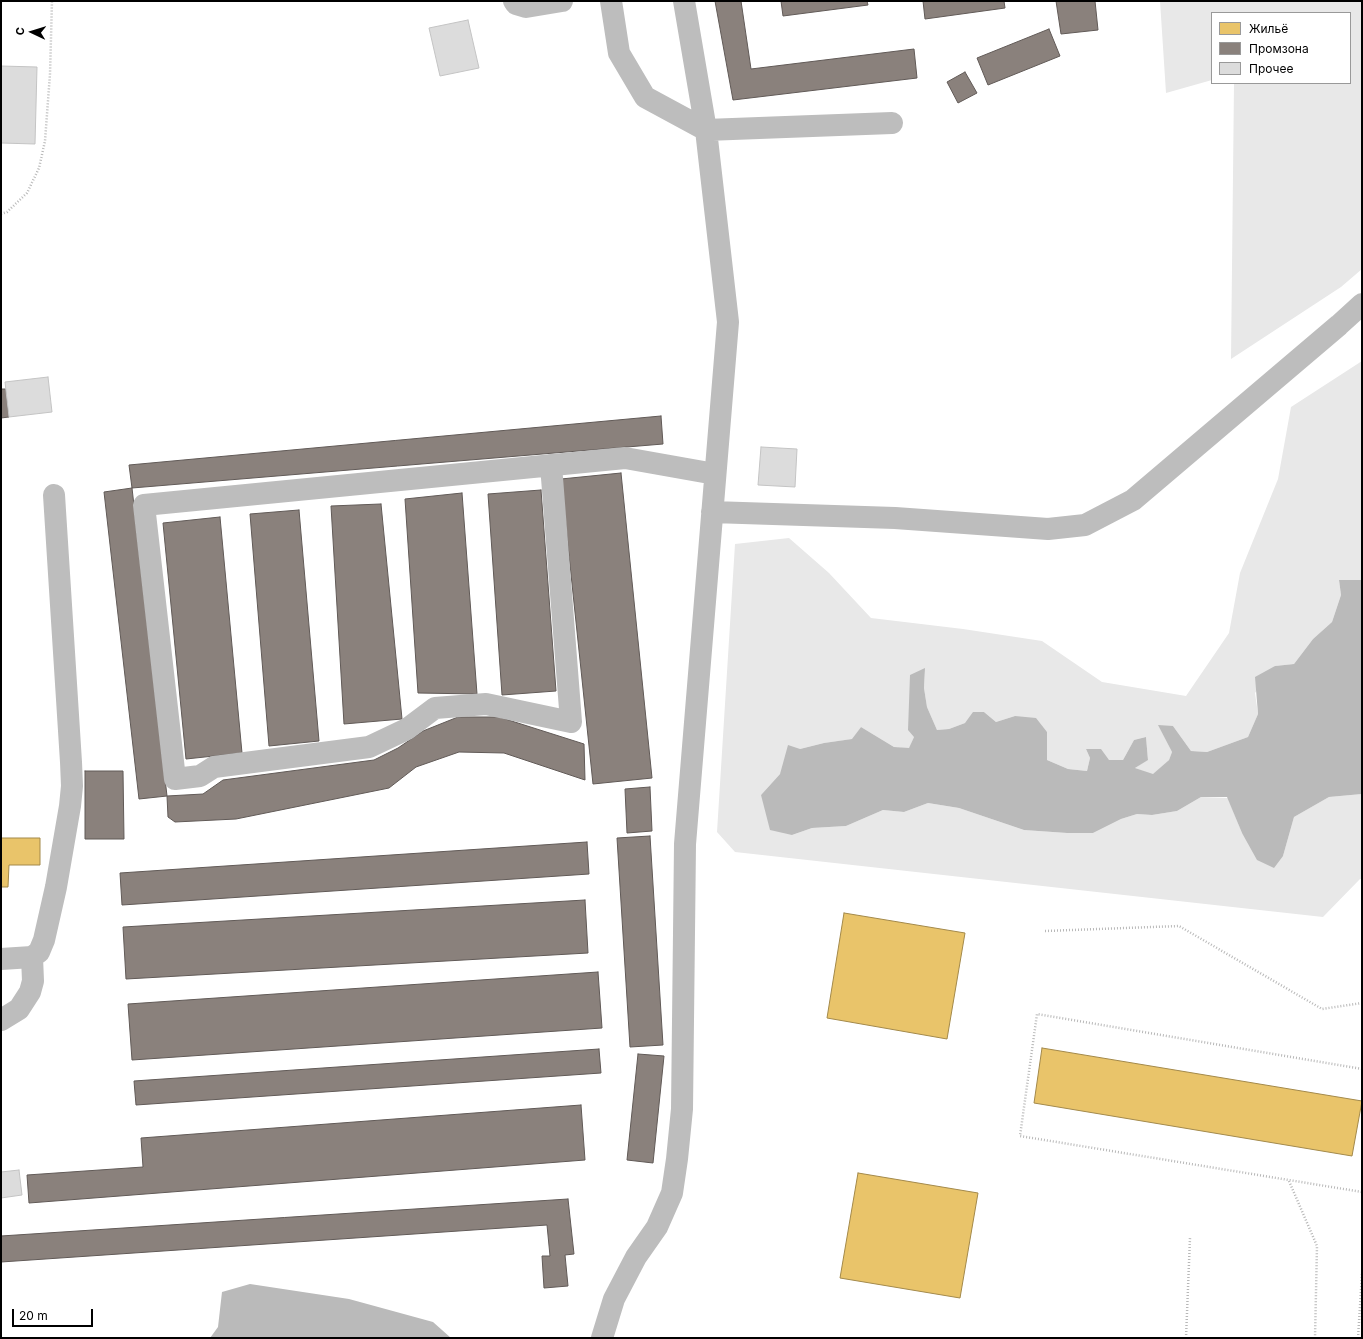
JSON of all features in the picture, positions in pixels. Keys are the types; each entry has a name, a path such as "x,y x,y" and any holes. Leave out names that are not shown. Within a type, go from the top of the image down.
{"lane":[{"path":"514,1 516,4 526,7 562,1"},
{"path":"611,1 619,53 645,97 706,130 892,123"},
{"path":"602,1338 614,1299 636,1257 657,1227 672,1193 682,1109 685,844 728,322 706,130 684,1"},
{"path":"712,512 895,518 1048,529 1085,525 1134,500 1362,304"},
{"path":"551,465 571,722 486,704 435,708 407,729 369,747 214,768 200,776 175,778 144,505 551,465 625,458 716,474"},
{"path":"1,958 32,957 39,952 44,940 56,887 70,806 72,786 54,495"},
{"path":"1,1020 19,1009 30,992 33,981 32,957"}],"path":[{"path":"1,214 7,212 27,192 39,168 45,141 50,81 52,1"},
{"path":"1045,931 1179,926 1322,1009 1362,1003"},
{"path":"1362,1068 1037,1014 1020,1136 1362,1192"},
{"path":"1288,1180 1317,1246 1315,1338"},
{"path":"1186,1338 1190,1238"},
{"path":"1358,1338 1362,1274"}],"shaded area":[{"path":"1160,1 1362,1 1362,269 1341,287 1231,359 1234,84 1351,84 1351,12 1211,12 1211,80 1166,93"},
{"path":"1362,361 1362,580 1339,580 1341,595 1332,622 1313,639 1294,664 1275,666 1255,693 1258,714 1248,737 1207,752 1191,751 1173,726 1159,726 1172,752 1169,760 1153,775 1135,768 1148,759 1146,737 1134,740 1123,760 1109,760 1086,749 1090,758 1087,771 1068,769 1047,760 1047,732 1015,716 996,722 984,712 965,723 949,729 937,730 927,707 924,688 925,668 914,737 909,749 894,747 861,727 853,739 824,743 800,749 761,795 792,835 812,828 846,826 883,810 904,812 928,803 959,808 1024,830 1093,833 1121,819 1137,814 1152,815 1177,811 1201,797 1228,798 1242,833 1283,856 1294,817 1329,797 1362,794 1362,879 1360,879 1323,917 735,852 717,832 735,544 789,538 829,573 871,618 963,629 1042,641 1102,682 1186,696 1229,633 1240,573 1278,479 1291,407"},
{"path":"1339,580 1362,580 1362,794 1329,797 1294,817 1283,856 1274,868 1257,860 1242,833 1227,797 1201,797 1177,811 1152,815 1137,814 1121,819 1093,833 1024,830 959,808 928,803 904,812 883,810 846,826 812,828 792,835 770,830 761,795 780,774 788,745 800,749 824,743 852,739 861,727 894,747 909,748 914,737 908,730 910,675 925,668 924,688 927,707 937,730 949,729 965,723 973,712 984,712 996,722 1015,716 1036,718 1047,732 1047,760 1068,769 1087,771 1090,758 1086,749 1101,749 1109,760 1123,760 1134,740 1146,737 1148,760 1135,768 1153,774 1169,760 1172,752 1158,725 1173,726 1191,751 1207,752 1248,737 1258,714 1255,677 1275,666 1294,664 1313,639 1332,622 1341,595"},
{"path":"250,1284 349,1299 433,1322 451,1338 210,1338 218,1327 222,1292"}],"building: Жильё":[{"path":"1,838 40,838 40,865 9,865 8,887 1,887"},
{"path":"844,913 965,933 947,1039 827,1018"},
{"path":"1042,1048 1362,1101 1352,1156 1034,1103"},
{"path":"858,1173 978,1193 960,1298 840,1278"}],"building: Промзона":[{"path":"715,1 741,1 751,69 914,49 917,78 733,100"},
{"path":"781,1 867,1 868,5 783,16"},
{"path":"923,1 1004,1 1005,8 925,19"},
{"path":"1056,1 1095,1 1098,30 1061,34"},
{"path":"1049,29 1060,56 988,85 977,58"},
{"path":"965,72 977,93 958,103 947,82"},
{"path":"1,389 6,389 9,417 1,418"},
{"path":"661,416 663,444 132,488 129,465"},
{"path":"621,473 652,778 593,784 561,479"},
{"path":"132,488 167,796 139,799 104,492"},
{"path":"541,490 556,691 502,695 488,494"},
{"path":"462,493 477,694 418,693 405,499"},
{"path":"381,504 402,719 344,724 331,506"},
{"path":"299,510 319,741 269,746 250,514"},
{"path":"220,517 242,753 186,759 163,523"},
{"path":"458,717 499,717 584,744 585,780 504,753 459,752 416,767 389,788 236,819 175,822 168,817 167,796 203,794 223,780 374,760 398,748 423,731"},
{"path":"85,771 123,771 124,839 85,839"},
{"path":"650,787 652,831 627,833 625,789"},
{"path":"650,836 663,1045 630,1047 617,838"},
{"path":"587,842 589,874 122,905 120,873"},
{"path":"585,900 588,953 126,979 123,927"},
{"path":"598,972 602,1028 132,1060 128,1004"},
{"path":"599,1049 601,1073 136,1105 134,1081"},
{"path":"638,1054 664,1056 653,1163 627,1160"},
{"path":"581,1105 585,1160 29,1203 27,1175 143,1167 141,1138"},
{"path":"568,1199 574,1254 565,1255 568,1286 544,1288 542,1256 550,1256 547,1225 1,1262 1,1236"}],"building: Прочее":[{"path":"468,20 479,68 440,76 429,28"},
{"path":"1,66 37,67 35,144 1,143"},
{"path":"48,377 52,412 9,417 5,382"},
{"path":"761,447 797,449 795,487 758,485"},
{"path":"19,1170 22,1195 1,1198 1,1172"}]}
